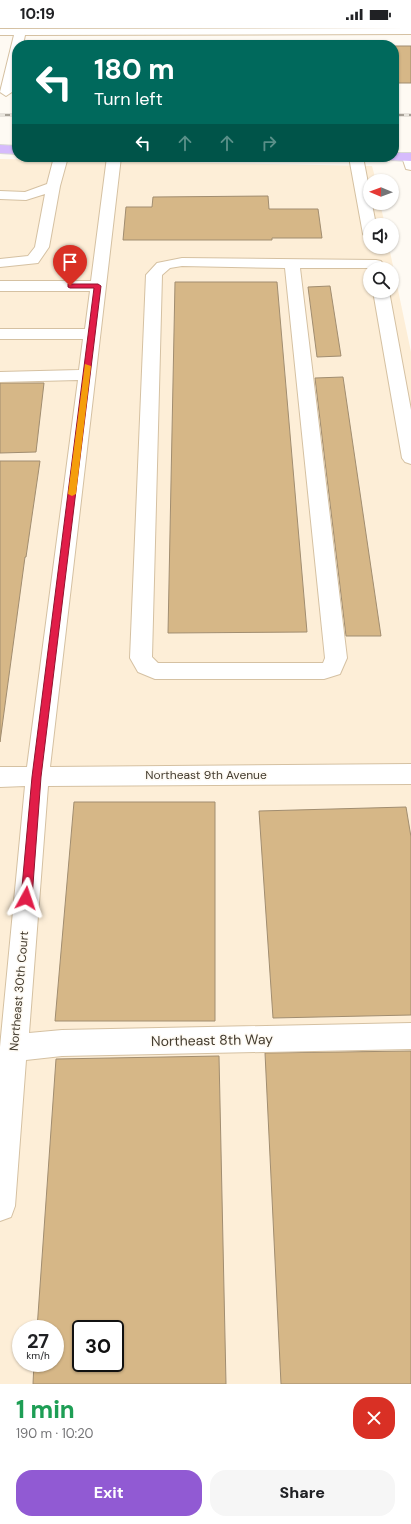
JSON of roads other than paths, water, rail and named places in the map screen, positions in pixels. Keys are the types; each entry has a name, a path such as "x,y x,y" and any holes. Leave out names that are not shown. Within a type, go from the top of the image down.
{"main road":[{"path":"0,149 12,150"},
{"path":"399,158 410,160"}],"street":[{"path":"2,31 411,31"},
{"path":"194,31 194,40"},
{"path":"18,40 20,32"},
{"path":"75,40 76,32"},
{"path":"132,32 132,40"},
{"path":"8,91 12,71"},
{"path":"0,263 33,260 42,247 53,186 60,162"},
{"name":"Northeast 30th Court","path":"0,1206 37,777 113,162"},
{"path":"357,162 367,218"},
{"path":"0,209 26,196 53,186"},
{"path":"0,187 26,196"},
{"path":"0,195 26,196"},
{"path":"0,202 26,196"},
{"path":"292,263 336,658 332,668 324,671 155,671 146,666 141,658 154,276 157,269 163,265 182,262 292,263 363,266"},
{"path":"0,286 98,286"},
{"path":"383,298 405,388 411,458"},
{"path":"0,334 92,334"},
{"path":"0,377 87,375"},
{"name":"Northeast 9th Avenue","path":"0,777 411,774"},
{"name":"Northeast 8th Way","path":"14,1048 62,1043 411,1036"}],"railway":[{"path":"0,115 12,115"},
{"path":"399,115 411,115"}]}
